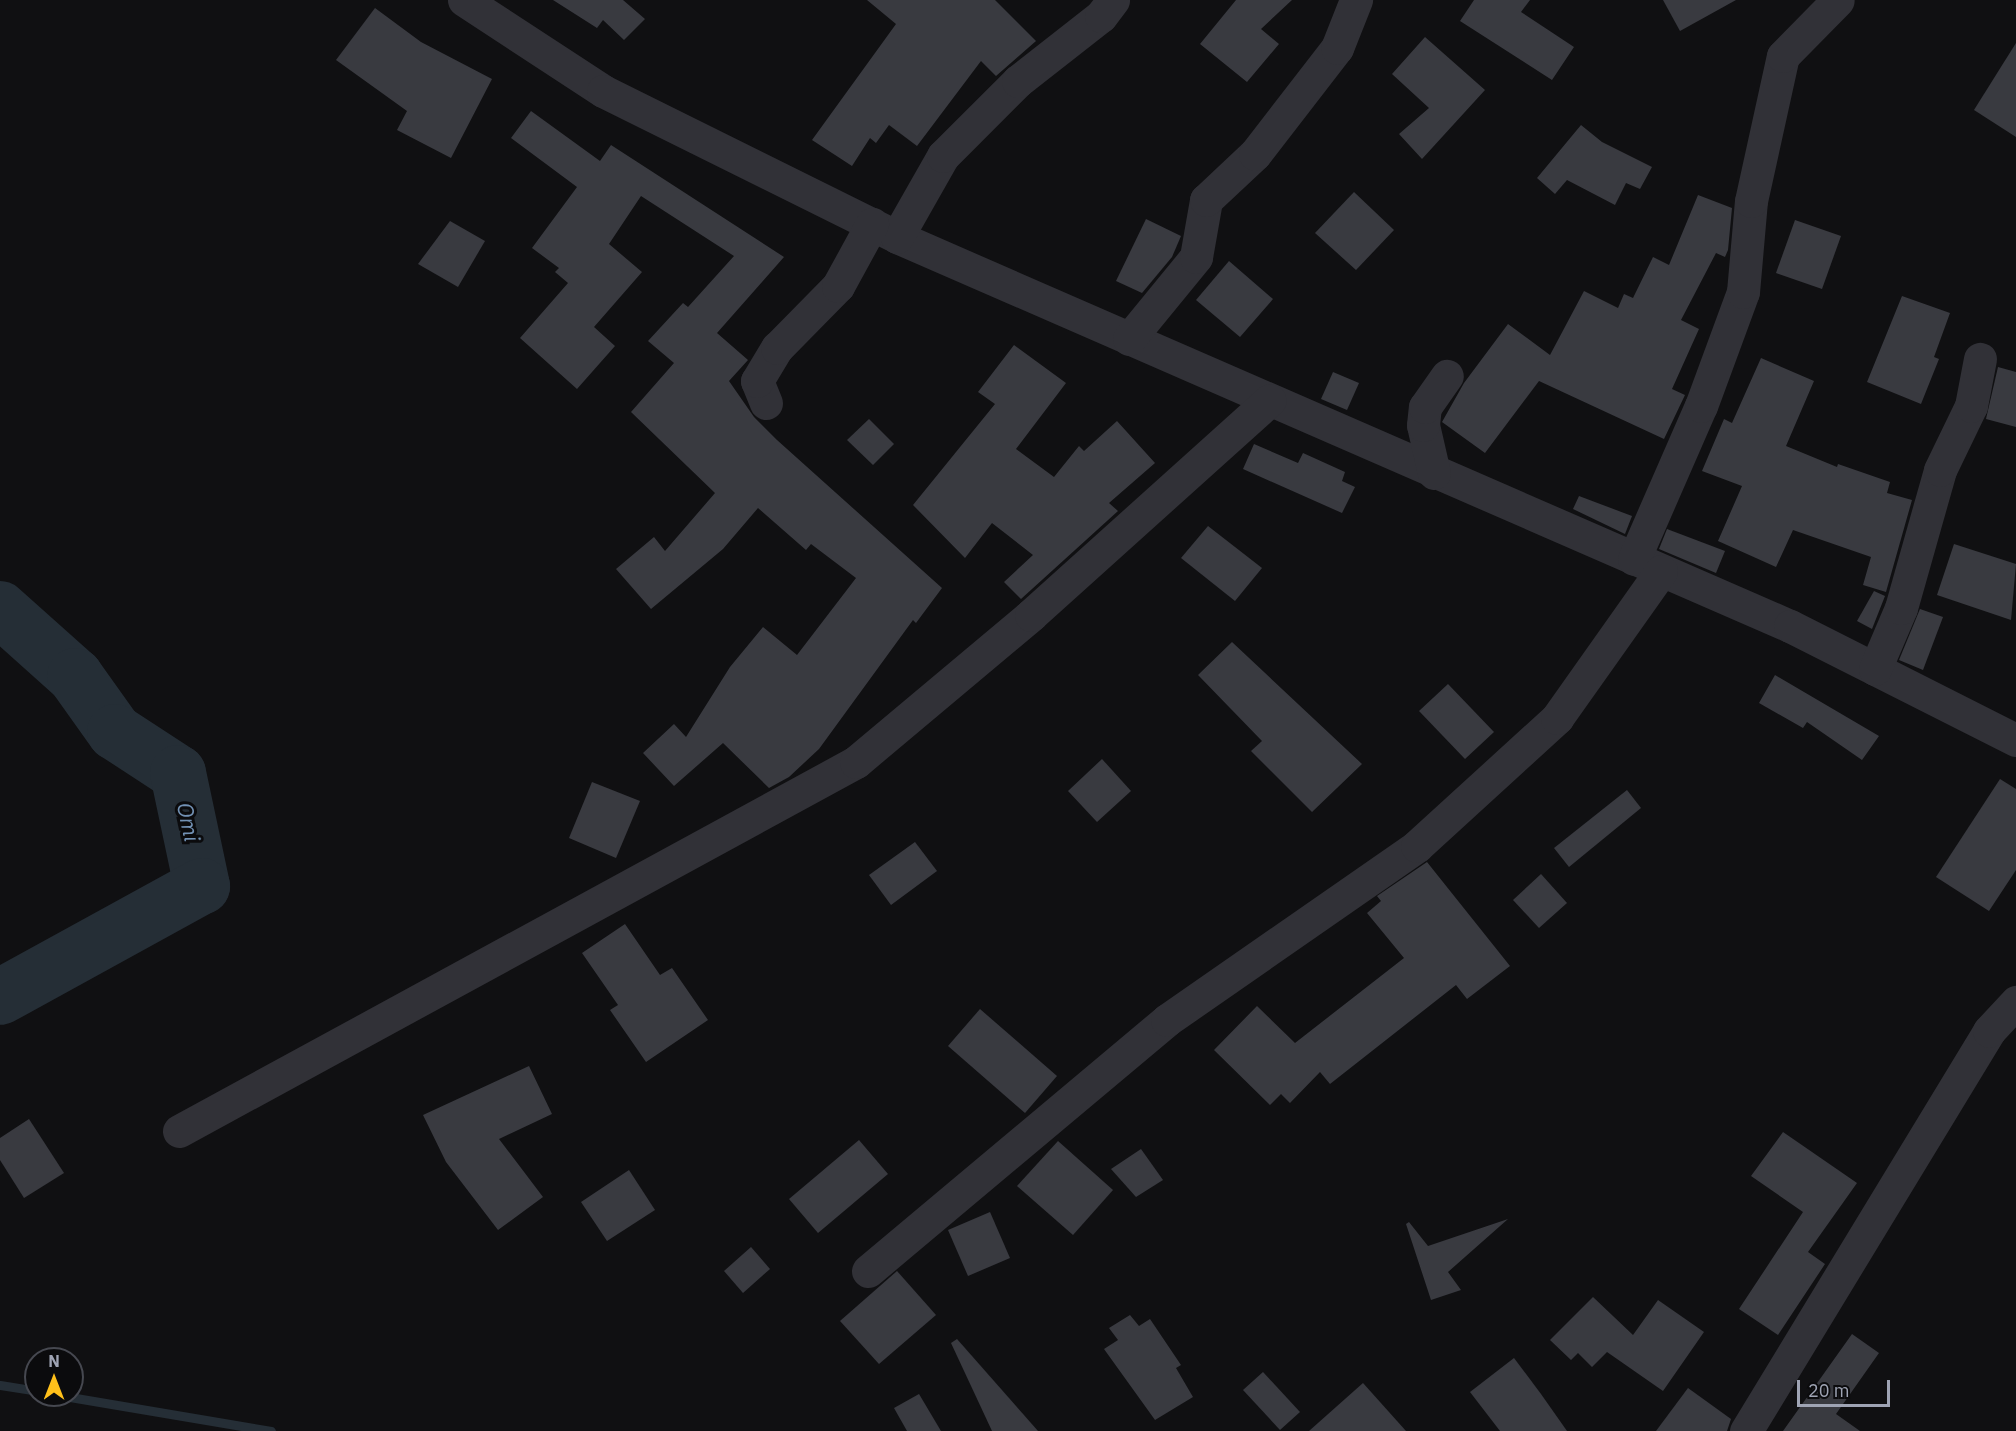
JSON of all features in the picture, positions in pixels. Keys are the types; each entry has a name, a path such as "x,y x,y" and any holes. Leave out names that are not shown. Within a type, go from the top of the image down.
{"street":[{"path":"464,0 603,91 884,231 1647,565 1875,669 2016,740"},
{"path":"766,402 758,381 777,348 838,286 944,156 1018,81 1101,16 1113,0"},
{"path":"1129,339 1196,257 1206,200 1255,154 1336,48 1356,0"},
{"path":"868,1271 1167,1020 1417,846 1557,717 1647,565 1701,406 1743,292 1751,201 1783,56 1838,0"},
{"path":"1875,669 1901,608 1940,470 1971,406 1980,359"},
{"path":"1434,472 1424,416 1447,376"},
{"path":"179,1131 856,762 1031,615 1270,400"},
{"path":"1746,1431 1989,1031 2016,1002"}],"building":[{"path":"553,0 623,0 645,19 624,40 603,20 597,28"},
{"path":"867,0 995,0 1036,41 996,76 981,61 917,146 889,125 876,143 870,138 852,166 812,140 896,24"},
{"path":"1236,0 1292,0 1261,29 1279,44 1247,82 1200,44"},
{"path":"1474,0 1530,0 1521,12 1574,47 1552,80 1460,21"},
{"path":"1663,0 1736,0 1680,31"},
{"path":"375,8 421,42 492,79 451,158 397,130 407,111 336,60"},
{"path":"1425,37 1485,90 1422,159 1399,134 1429,108 1392,74"},
{"path":"2016,43 2016,137 1974,110"},
{"path":"531,111 600,161 611,145 784,257 717,333 748,360 729,381 754,417 777,440 942,588 916,623 913,620 819,749 789,777 769,788 723,743 674,786 643,753 674,724 686,737 730,667 763,627 797,655 856,578 811,544 806,550 758,508 723,549 651,609 616,569 654,537 665,551 715,493 631,412 674,363 648,341 683,303 688,307 734,256 641,196 609,244 642,272 594,327 615,346 577,389 520,338 568,283 555,272 559,268 532,248 577,187 511,138"},
{"path":"1581,125 1602,142 1652,167 1640,189 1626,183 1615,205 1567,180 1555,194 1537,178"},
{"path":"1354,192 1394,230 1356,270 1315,233"},
{"path":"1698,195 1732,208 1728,250 1725,257 1716,253 1681,320 1699,329 1672,389 1685,395 1664,439 1539,381 1485,453 1442,422 1464,383 1508,324 1550,355 1584,291 1618,308 1624,294 1633,298 1653,257 1669,265"},
{"path":"1146,219 1181,236 1172,257 1142,293 1116,281"},
{"path":"1795,220 1841,236 1822,289 1776,273"},
{"path":"450,221 485,241 458,287 418,264"},
{"path":"1229,261 1273,299 1240,337 1196,300"},
{"path":"1902,296 1950,313 1934,357 1939,359 1921,404 1867,382"},
{"path":"1014,345 1066,383 1016,449 1054,477 1079,446 1084,451 1117,421 1155,463 1109,503 1118,511 1021,599 1004,582 1033,555 992,523 965,558 913,505 995,404 978,392"},
{"path":"1761,358 1814,381 1786,446 1837,467 1838,464 1890,482 1887,493 1912,500 1886,592 1863,585 1871,557 1793,530 1776,567 1718,541 1742,486 1702,471 1724,419 1732,423"},
{"path":"1998,367 2016,372 2016,427 1986,419"},
{"path":"1333,372 1359,383 1347,410 1321,399"},
{"path":"869,419 894,444 873,465 847,440"},
{"path":"1254,444 1298,463 1303,453 1345,472 1342,481 1355,487 1342,513 1243,469"},
{"path":"1579,496 1632,516 1625,534 1573,509"},
{"path":"1208,526 1262,568 1235,601 1181,558"},
{"path":"1667,529 1725,551 1716,573 1659,549"},
{"path":"1954,544 2016,564 2011,620 1937,595"},
{"path":"1874,591 1885,596 1872,629 1857,621"},
{"path":"1920,609 1943,617 1923,670 1899,660"},
{"path":"1232,642 1362,764 1312,812 1251,751 1262,741 1198,675"},
{"path":"1775,675 1879,736 1862,760 1807,722 1803,728 1759,703"},
{"path":"1448,684 1494,732 1465,759 1419,711"},
{"path":"1102,759 1131,791 1097,822 1068,791"},
{"path":"2000,779 2016,789 2016,870 1989,911 1936,877"},
{"path":"592,782 640,801 616,858 569,838"},
{"path":"1627,790 1641,808 1569,867 1554,848"},
{"path":"915,842 937,871 891,905 869,875"},
{"path":"1427,862 1510,966 1467,999 1456,985 1330,1084 1320,1072 1290,1103 1281,1094 1270,1105 1214,1050 1257,1006 1295,1043 1404,958 1367,913 1381,901 1377,896"},
{"path":"1541,874 1567,903 1539,928 1513,900"},
{"path":"625,924 660,975 672,968 708,1020 646,1062 610,1010 618,1005 582,953"},
{"path":"980,1009 1057,1076 1025,1113 948,1046"},
{"path":"529,1066 552,1114 499,1139 543,1197 498,1230 446,1162 423,1115"},
{"path":"29,1119 64,1173 24,1198 0,1160 0,1138"},
{"path":"1783,1132 1857,1183 1808,1252 1825,1264 1778,1335 1739,1309 1803,1212 1751,1176"},
{"path":"859,1140 888,1174 818,1233 789,1199"},
{"path":"1058,1141 1113,1190 1073,1235 1017,1186"},
{"path":"1141,1149 1163,1180 1136,1197 1111,1169"},
{"path":"629,1170 655,1210 607,1241 581,1202"},
{"path":"990,1212 1010,1258 968,1276 948,1230"},
{"path":"1508,1219 1448,1272 1461,1290 1431,1300 1406,1224 1409,1222 1428,1246"},
{"path":"751,1247 770,1269 743,1293 724,1271"},
{"path":"897,1271 936,1315 879,1364 840,1321"},
{"path":"1593,1297 1633,1335 1658,1300 1704,1332 1663,1391 1607,1352 1592,1367 1578,1353 1571,1360 1550,1340"},
{"path":"1130,1315 1139,1326 1150,1319 1181,1365 1176,1368 1193,1397 1155,1420 1104,1349 1118,1340 1109,1328"},
{"path":"1852,1334 1879,1353 1836,1414 1860,1431 1783,1431"},
{"path":"957,1339 1038,1431 992,1431 951,1343"},
{"path":"1514,1358 1567,1431 1500,1431 1470,1392"},
{"path":"1263,1372 1300,1412 1280,1430 1243,1390"},
{"path":"1363,1383 1406,1431 1309,1431"},
{"path":"1688,1388 1731,1419 1727,1431 1656,1431"},
{"path":"919,1394 941,1431 907,1431 894,1408"}],"waterway":[{"name":"Omi","path":"0,609 75,676 115,732 178,773 202,886 0,997"},
{"path":"0,1385 24,1389"},
{"path":"84,1399 271,1431"}]}
